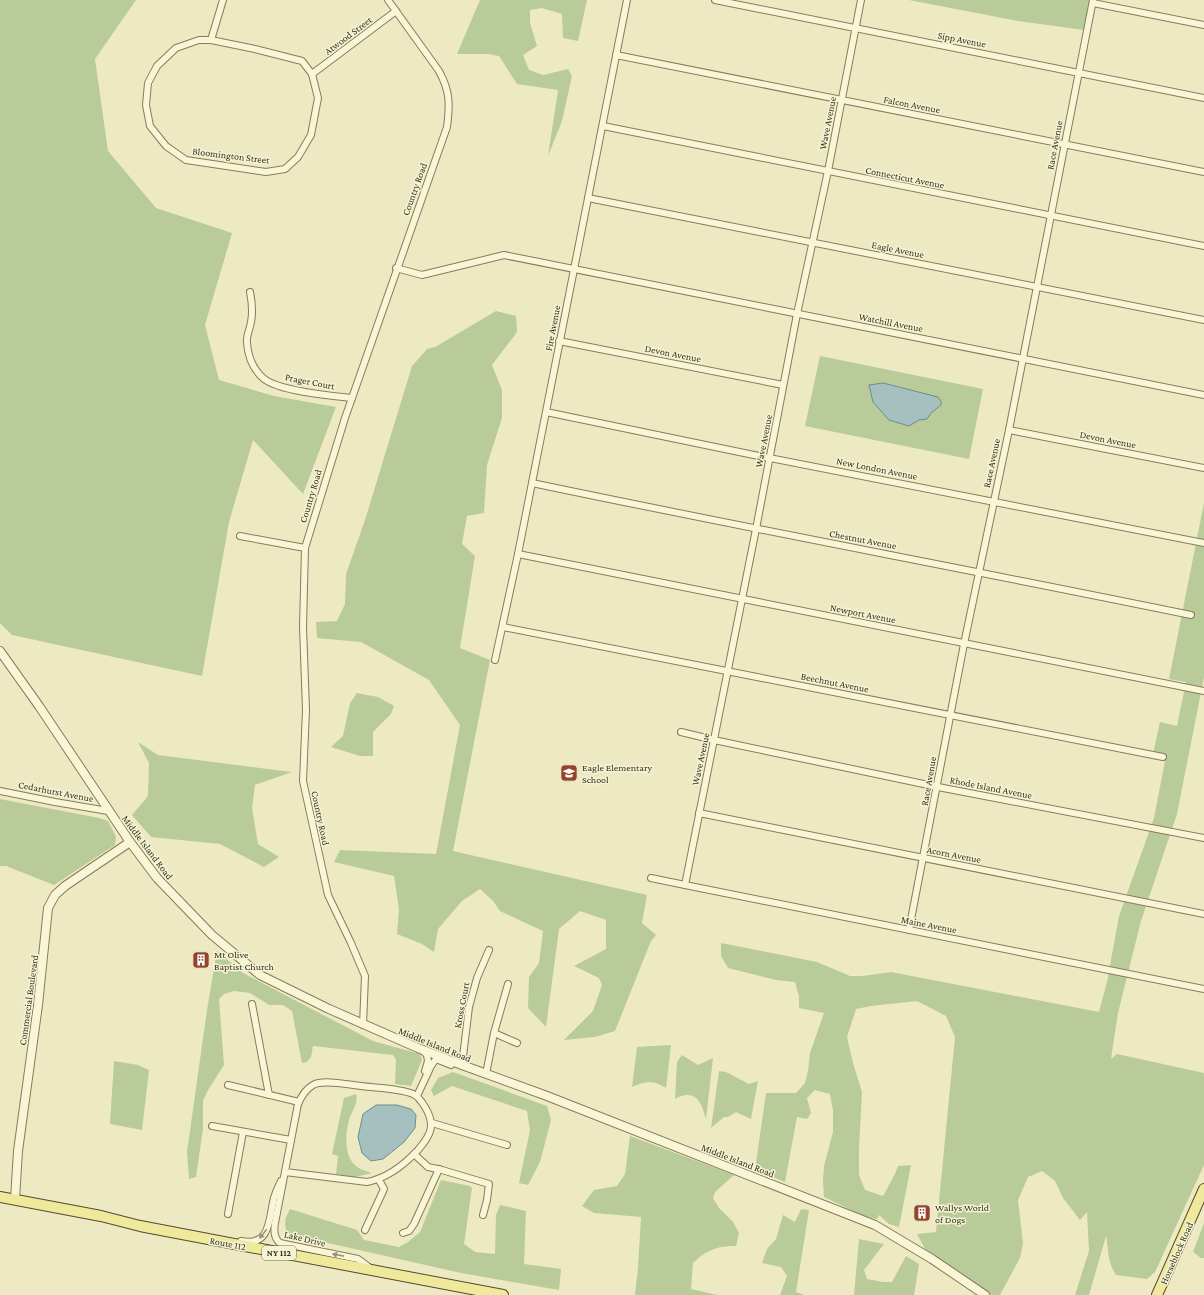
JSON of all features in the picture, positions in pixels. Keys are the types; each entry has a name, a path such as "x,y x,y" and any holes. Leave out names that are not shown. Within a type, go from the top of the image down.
{"main road":[{"name":"Horseblock Road","path":"1157,1295 1204,1189"},
{"name":"Route 112","path":"0,1197 101,1216 185,1235 503,1295"}],"street":[{"path":"211,40 223,0"},
{"name":"Country Road","path":"363,1025 365,976 351,942 328,895 303,781 306,710 303,627 305,548 342,425 396,268 447,127 449,110 448,93 445,83 439,71 388,0"},
{"name":"Fire Avenue","path":"496,660 627,0"},
{"name":"Sipp Avenue","path":"715,0 1204,98"},
{"name":"Wave Avenue","path":"685,886 797,314 828,171 861,0"},
{"path":"1093,1 1204,25"},
{"name":"Race Avenue","path":"909,930 938,787 964,644 1023,358 1093,1"},
{"name":"Atwood Street","path":"312,74 396,11"},
{"name":"Bloomington Street","path":"199,40 211,40 302,61 312,74 318,98 311,135 298,157 285,169 266,172 186,160 166,146 150,126 146,105 148,83 157,66 176,48 199,40"},
{"name":"Falcon Avenue","path":"616,54 1204,172"},
{"name":"Connecticut Avenue","path":"603,126 1204,246"},
{"name":"Eagle Avenue","path":"588,198 1204,320"},
{"name":"Watchill Avenue","path":"396,268 422,275 504,255 1204,395"},
{"name":"Prager Court","path":"250,292 253,304 252,321 247,341 249,357 255,368 264,379 290,389 352,398"},
{"name":"Devon Avenue","path":"559,341 783,385"},
{"name":"New London Avenue","path":"546,412 1204,543"},
{"name":"Devon Avenue","path":"1008,430 1204,468"},
{"name":"Chestnut Avenue","path":"532,483 1191,615"},
{"path":"240,536 305,548"},
{"name":"Newport Avenue","path":"518,554 1204,692"},
{"name":"Beechnut Avenue","path":"503,626 1163,757"},
{"name":"Middle Island Road","path":"0,651 108,811 157,878 212,935 260,975 363,1025 418,1048 463,1066 548,1096 875,1225 932,1259 985,1295"},
{"name":"Rhode Island Avenue","path":"681,732 938,787 1204,838"},
{"name":"Cedarhurst Avenue","path":"0,791 108,811"},
{"name":"Acorn Avenue","path":"699,813 1204,914"},
{"name":"Commercial Boulevard","path":"15,1199 18,1150 38,1006 48,908 55,895 65,886 130,842"},
{"name":"Maine Avenue","path":"651,878 1204,989"},
{"name":"Kross Court","path":"463,1066 469,1008 477,978 489,950"},
{"path":"486,1074 494,1033 508,984"},
{"path":"252,1004 269,1095"},
{"path":"494,1033 516,1043"},
{"path":"415,1095 428,1061 427,1054 418,1048"},
{"path":"415,1095 436,1059 451,1065 463,1066"},
{"name":"Lake Drive","path":"373,1270 358,1259 280,1244 276,1241 274,1231 299,1102 302,1096 313,1085 320,1084 339,1084 415,1095"},
{"path":"228,1085 299,1102"},
{"path":"285,1172 367,1182 379,1180 396,1170 414,1154 429,1134 432,1123 420,1099 415,1095"},
{"path":"432,1123 507,1145"},
{"path":"212,1126 291,1140"},
{"path":"228,1214 243,1132"},
{"path":"414,1154 428,1167 489,1184 483,1215"},
{"path":"403,1233 409,1231 414,1224 439,1169"},
{"name":"Lake Drive","path":"185,1235 189,1232 245,1242 257,1241 263,1237 267,1230 274,1199 285,1172"},
{"path":"365,1230 384,1189 379,1180"}],"green space":[{"path":"0,0 136,0 95,59 108,151 156,208 232,233 205,325 219,380 274,396 336,407 303,494 253,440 229,522 202,676 12,635 0,623"},
{"path":"480,0 587,0 578,41 563,38 562,14 542,8 530,10 530,23 537,46 523,55 529,70 543,75 568,69 572,76 562,121 548,156 558,90 517,84 499,56 488,54 457,54"},
{"path":"909,0 1091,0 1084,30 1018,21"},
{"path":"496,311 516,316 517,332 492,365 502,390 502,418 487,465 484,513 467,516 462,544 475,556 460,648 490,660 453,851 647,895 642,923 656,935 651,941 615,1031 595,1037 564,1040 593,1011 602,985 599,978 574,966 606,949 606,920 580,911 559,929 546,1027 528,1008 529,977 539,963 543,931 500,911 493,901 480,889 462,901 438,929 434,952 422,944 397,934 399,909 394,876 334,862 340,850 436,854 460,725 429,680 361,642 317,638 316,622 337,621 345,604 346,574 365,520 412,366 427,349 435,347"},
{"path":"820,356 983,389 969,459 805,426"},
{"path":"1204,503 1204,677 1177,814 1141,921 1118,1013 1111,1059 1117,1054 1204,1073 1204,1165 1155,1272 1147,1279 1116,1275 1110,1260 1106,1236 1089,1295 1075,1295 1089,1251 1087,1212 1080,1220 1063,1198 1055,1181 1042,1171 1028,1177 1018,1200 1023,1243 1020,1258 1000,1295 991,1295 926,1251 917,1234 936,1232 955,1037 946,1016 917,1001 856,1009 847,1037 862,1092 859,1175 865,1190 883,1196 898,1166 911,1165 899,1227 889,1224 879,1215 877,1219 863,1216 824,1197 824,1166 833,1132 833,1111 830,1094 815,1090 807,1098 811,1113 807,1119 797,1117 785,1182 755,1170 766,1093 796,1093 805,1083 810,1053 824,1013 799,1008 799,996 795,982 776,980 728,968 721,956 721,943 817,962 850,976 863,976 891,972 1099,1012 1107,982 1119,916 1154,818 1165,761 1152,758 1160,722 1177,726 1186,682 1169,679"},
{"path":"357,693 378,697 394,706 391,714 373,732 373,756 360,756 331,747 343,736 350,703"},
{"path":"138,742 158,755 292,772 255,785 252,808 258,844 279,857 264,867 220,844 151,837 132,815 148,796 149,763"},
{"path":"0,799 108,821 116,837 115,845 54,885 6,866 0,866"},
{"path":"217,951 243,973 373,1041 420,1054 422,1060 411,1086 395,1084 396,1060 393,1055 313,1046 311,1057 307,1062 302,1063 292,1011 283,1005 269,1005 250,993 234,991 224,994 219,999 224,1065 208,1090 203,1101 203,1129 196,1177 189,1179 187,1152"},
{"path":"671,1045 666,1088 662,1085 649,1082 632,1087 637,1047"},
{"path":"682,1055 698,1065 713,1058 706,1119 700,1103 695,1097 686,1095 675,1099 677,1062"},
{"path":"114,1061 138,1065 149,1070 142,1130 110,1124"},
{"path":"719,1071 726,1072 749,1084 758,1081 751,1119 736,1112 728,1117 724,1117 711,1128"},
{"path":"453,1072 547,1106 551,1120 540,1162 528,1185 519,1183 530,1130 527,1111 452,1086 434,1096 431,1090 438,1078"},
{"path":"356,1094 357,1097 349,1120 346,1139 348,1152 353,1163 357,1167 372,1173 355,1177 336,1174 338,1156 332,1154 344,1098"},
{"path":"630,1136 734,1175 715,1192 713,1198 719,1208 733,1222 739,1233 736,1246 717,1248 707,1252 693,1263 691,1289 717,1295 635,1295 641,1217 594,1213 582,1206 594,1190 617,1186 625,1174"},
{"path":"441,1180 470,1186 472,1188 464,1244 475,1252 495,1254 496,1215 500,1205 526,1211 524,1264 561,1269 559,1290 461,1273 288,1234 286,1230 285,1221 290,1209 357,1230 364,1240 399,1247 420,1232"},
{"path":"801,1209 809,1210 796,1292 804,1295 780,1295 787,1276 781,1267 762,1263 767,1249 776,1239 783,1215 795,1222"},
{"path":"1204,1223 1204,1258 1201,1258 1193,1252"},
{"path":"859,1239 884,1244 864,1270 867,1279 892,1282 906,1256 919,1264 914,1295 854,1295"}],"water":[{"path":"883,383 938,397 941,401 941,405 931,413 927,419 919,420 909,426 889,420 873,402 869,385"},
{"path":"376,1105 397,1105 411,1109 416,1115 415,1128 404,1142 383,1159 371,1161 362,1153 358,1137 363,1114"}],"place":[{"name":"Eagle Elementary School","path":"569,773"},
{"name":"Mt Olive Baptist Church","path":"201,960"},
{"name":"Wallys World of Dogs","path":"922,1213"}]}
